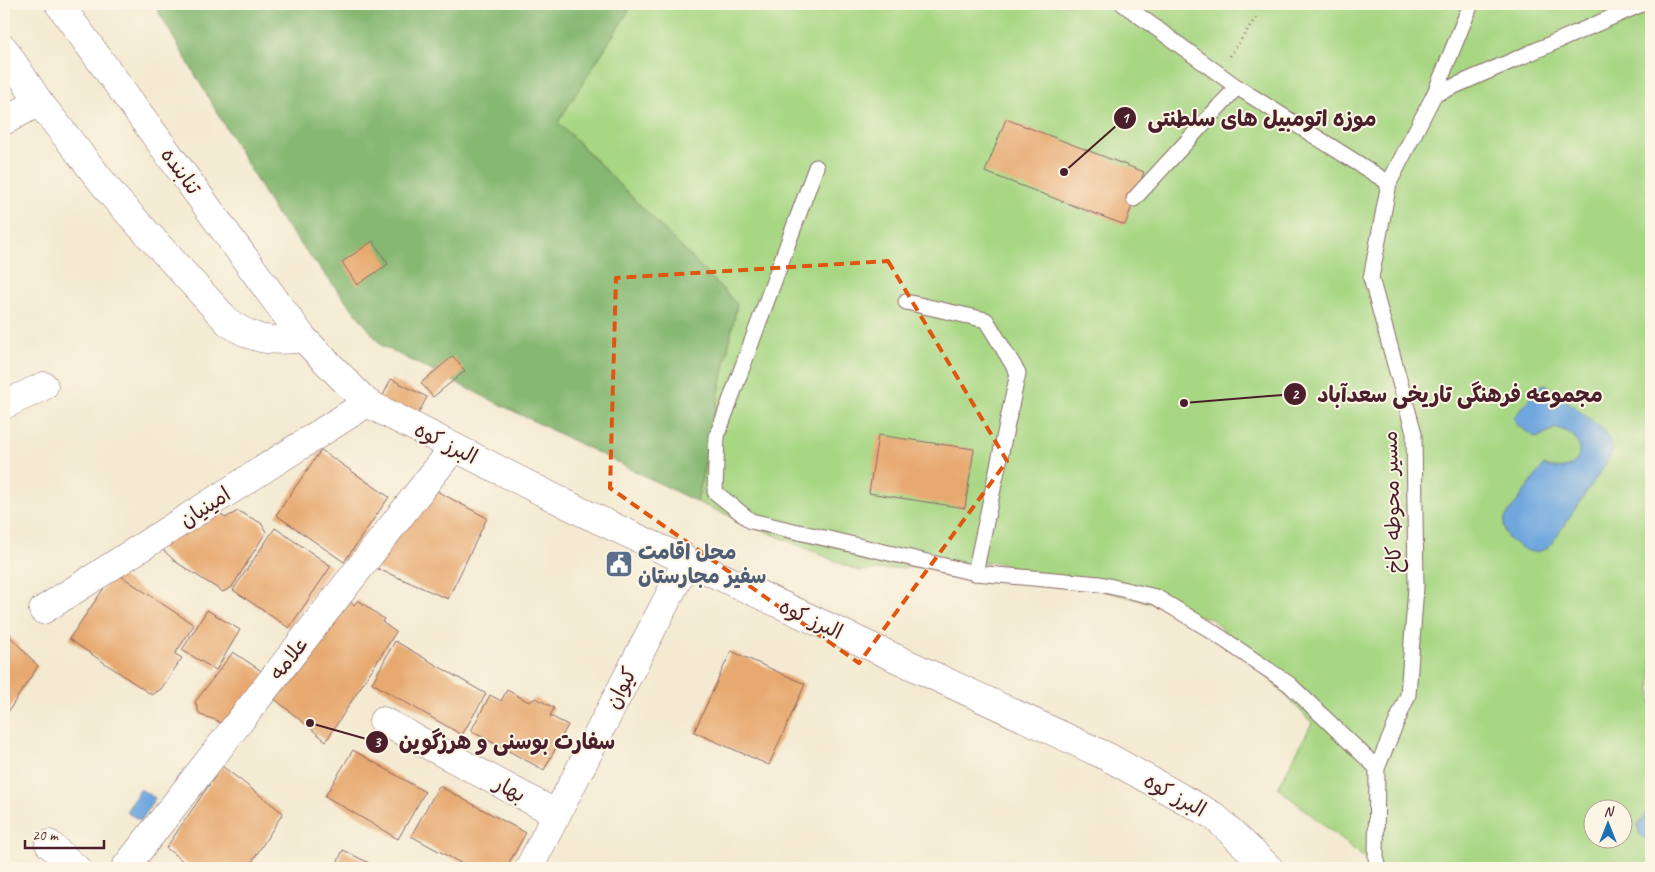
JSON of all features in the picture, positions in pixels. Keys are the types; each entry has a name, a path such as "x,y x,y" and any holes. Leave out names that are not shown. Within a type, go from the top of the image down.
{"street":[{"name":"تنابنده","path":"59,4 303,338"},
{"path":"4,49 39,102 114,197 229,323 246,335 263,340 303,338"},
{"path":"4,121 39,102"},
{"name":"البرز کوه","path":"303,338 367,404 584,513 1108,757 1214,816 1269,868"},
{"path":"4,405 44,386"},
{"name":"امینیان","path":"43,610 367,404"},
{"name":"علامه","path":"125,868 454,447"},
{"name":"کیوان","path":"528,868 687,561"},
{"name":"بهار","path":"383,721 557,814"},
{"path":"49,844 76,868"}],"lane":[{"path":"1123,4 1237,87 1389,183"},
{"name":"مسیر محوطه کاخ","path":"1379,868 1376,858 1377,768 1408,695 1416,588 1414,433 1371,278 1389,183 1434,95 1471,4"},
{"path":"1434,95 1642,4"},
{"path":"1134,199 1237,87"},
{"path":"816,168 717,436 715,492 751,521 975,573 1100,584 1156,597 1207,628 1289,684 1377,768"},
{"path":"906,302 986,320 1018,373 975,573"}],"path":[{"path":"1218,74 1257,16"}],"highlighted area":[{"path":"888,261 1007,461 859,663 610,488 616,278"}],"green space":[{"path":"154,4 633,4 558,122 737,304 697,502 382,346 275,212"},
{"path":"633,4 1651,4 1651,868 1377,868 1278,788 1312,723 1212,619 994,562 859,571 697,502 737,304 558,122"}],"water":[{"path":"1545,384 1606,432 1613,449 1609,459 1549,547 1532,552 1508,539 1504,528 1505,518 1544,465 1557,468 1567,467 1575,462 1579,447 1576,439 1568,432 1556,428 1536,438 1516,424 1514,418 1539,386"},
{"path":"140,789 155,798 141,821 126,812"},
{"path":"1651,808 1651,842 1639,834 1638,824"}],"building":[{"path":"1006,119 1144,172 1125,225 985,172"},
{"path":"373,241 388,264 357,285 342,262"},
{"path":"453,356 465,371 433,397 421,383"},
{"path":"391,379 427,397 416,418 381,400"},
{"path":"878,435 974,449 965,508 869,493"},
{"path":"321,450 389,497 344,562 276,515"},
{"path":"424,484 487,518 448,599 369,565"},
{"path":"214,508 225,518 238,511 261,523 266,532 232,587 223,592 176,562 158,545"},
{"path":"275,528 331,566 289,628 233,590"},
{"path":"115,572 194,625 175,654 182,658 161,689 152,695 69,639"},
{"path":"342,596 354,605 358,600 384,619 382,622 396,632 326,741 271,696"},
{"path":"207,610 240,630 216,670 182,650"},
{"path":"4,630 38,666 4,718"},
{"path":"395,641 486,694 462,735 372,683"},
{"path":"731,651 805,684 769,765 694,732"},
{"path":"233,652 266,674 229,729 216,720 200,715 195,702"},
{"path":"507,690 529,702 536,698 554,708 550,716 568,725 544,770 471,731 490,695 501,701"},
{"path":"353,750 425,792 398,839 325,796"},
{"path":"222,766 283,813 248,868 192,868 166,848"},
{"path":"439,786 526,833 506,868 470,868 411,836"},
{"path":"343,850 379,868 335,868"}],"place":[{"name":"موزه اتومبیل های سلطنتی","path":"1064,172"},
{"name":"مجموعه فرهنگی تاریخی سعدآباد","path":"1184,403"},
{"name":"محل اقامت سفیر مجارستان","path":"619,564"},
{"name":"سفارت بوسنی و هرزگوین","path":"310,723"}]}
